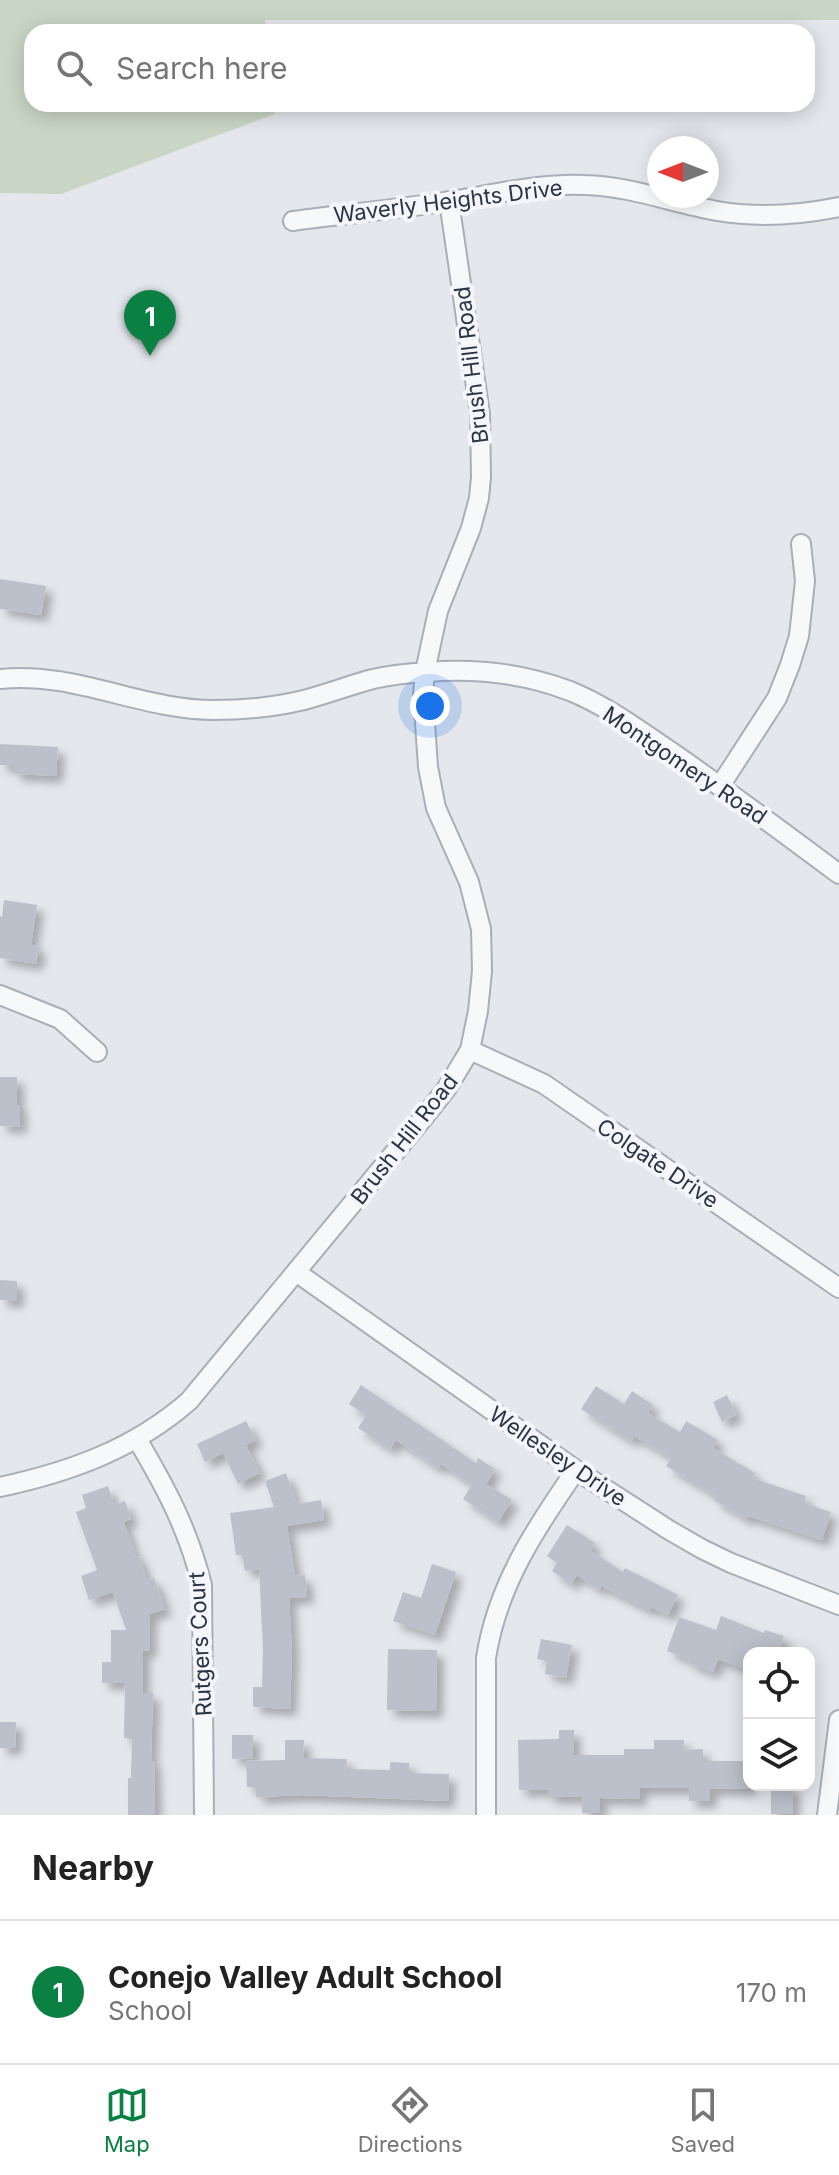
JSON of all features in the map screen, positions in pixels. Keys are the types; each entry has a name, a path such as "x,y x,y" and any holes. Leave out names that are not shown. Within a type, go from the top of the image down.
{"street":[{"name":"Waverly Heights Drive","path":"293,221 545,186 615,188 719,211 781,214 839,207"},
{"name":"Brush Hill Road","path":"0,1487 73,1468 137,1439 189,1401 447,1088 470,1050 482,971 481,929 469,882 436,808 428,767 423,694 438,611 471,528 481,477 480,414 449,201"},
{"path":"720,786 777,698 790,665 799,636 805,581 801,544"},
{"name":"Montgomery Road","path":"0,679 55,680 181,708 213,710 302,701 374,679 425,672 460,670 502,673 547,683 573,692 626,721 839,874"},
{"path":"0,995 60,1019 97,1052"},
{"name":"Colgate Drive","path":"470,1050 544,1084 839,1288"},
{"name":"Wellesley Drive","path":"296,1272 576,1470 702,1549 839,1605"},
{"name":"Rutgers Court","path":"137,1439 179,1516 193,1549 202,1585 204,1815"},
{"path":"486,1815 486,1658 490,1632 517,1561 576,1470"},
{"path":"827,1815 839,1720"}],"green space":[{"path":"0,0 839,0 839,20 265,20 265,24 24,24 24,112 275,114 61,194 0,193"}],"building":[{"path":"0,579 46,586 41,615 0,609"},
{"path":"0,744 58,747 56,776 14,774 14,766 0,765"},
{"path":"4,900 37,905 31,945 39,946 36,964 0,958 0,916"},
{"path":"0,1077 17,1077 20,1127 0,1126"},
{"path":"0,1280 17,1281 17,1301 0,1300"},
{"path":"361,1385 476,1463 478,1458 495,1469 486,1484 512,1500 498,1522 463,1499 472,1485 441,1464 438,1468 396,1440 390,1449 358,1428 366,1415 349,1404"},
{"path":"596,1386 624,1404 632,1391 653,1405 648,1413 680,1432 686,1421 718,1440 713,1448 755,1473 752,1478 806,1496 804,1503 831,1512 822,1540 748,1516 746,1519 714,1500 716,1496 666,1466 671,1458 634,1436 631,1441 581,1409"},
{"path":"727,1395 736,1415 722,1422 713,1402"},
{"path":"246,1421 256,1440 246,1445 260,1473 238,1484 223,1453 205,1462 197,1444"},
{"path":"286,1473 297,1504 321,1500 324,1520 287,1526 295,1576 305,1575 307,1597 289,1598 292,1652 290,1709 253,1707 253,1687 262,1687 259,1569 245,1571 242,1555 236,1555 230,1513 274,1507 265,1481"},
{"path":"108,1486 114,1505 125,1501 131,1519 124,1522 136,1557 139,1556 147,1580 154,1578 165,1609 150,1614 150,1650 143,1651 143,1693 153,1693 151,1761 154,1761 155,1815 128,1815 132,1739 124,1738 125,1683 102,1683 102,1662 111,1662 111,1630 126,1630 113,1592 89,1600 81,1576 97,1570 76,1512 86,1508 82,1495"},
{"path":"567,1525 595,1543 590,1550 623,1572 625,1568 678,1595 668,1615 651,1607 649,1610 601,1586 599,1590 577,1575 571,1584 552,1571 557,1563 547,1556"},
{"path":"432,1564 456,1572 435,1635 393,1621 403,1592 421,1598"},
{"path":"721,1616 764,1633 765,1630 784,1636 780,1647 743,1647 743,1668 718,1659 713,1672 667,1651 679,1617 716,1630"},
{"path":"541,1639 572,1645 566,1678 545,1674 547,1661 537,1659"},
{"path":"388,1649 437,1650 436,1711 387,1710"},
{"path":"0,1722 16,1722 15,1748 0,1748"},
{"path":"559,1730 574,1730 574,1755 624,1755 624,1749 654,1749 654,1740 684,1740 684,1750 703,1749 703,1761 743,1761 743,1789 710,1789 710,1801 689,1801 689,1788 640,1788 640,1799 600,1798 600,1813 582,1813 582,1797 548,1797 548,1790 519,1790 518,1740 559,1739"},
{"path":"232,1735 253,1735 253,1758 232,1759"},
{"path":"285,1740 304,1740 303,1758 347,1759 346,1769 390,1770 390,1762 409,1763 409,1773 449,1774 448,1801 303,1795 256,1797 256,1787 247,1787 246,1761 285,1760"},
{"path":"771,1791 793,1791 793,1814 771,1814"}],"place":[{"name":"Conejo Valley Adult School","path":"150,356"}]}
